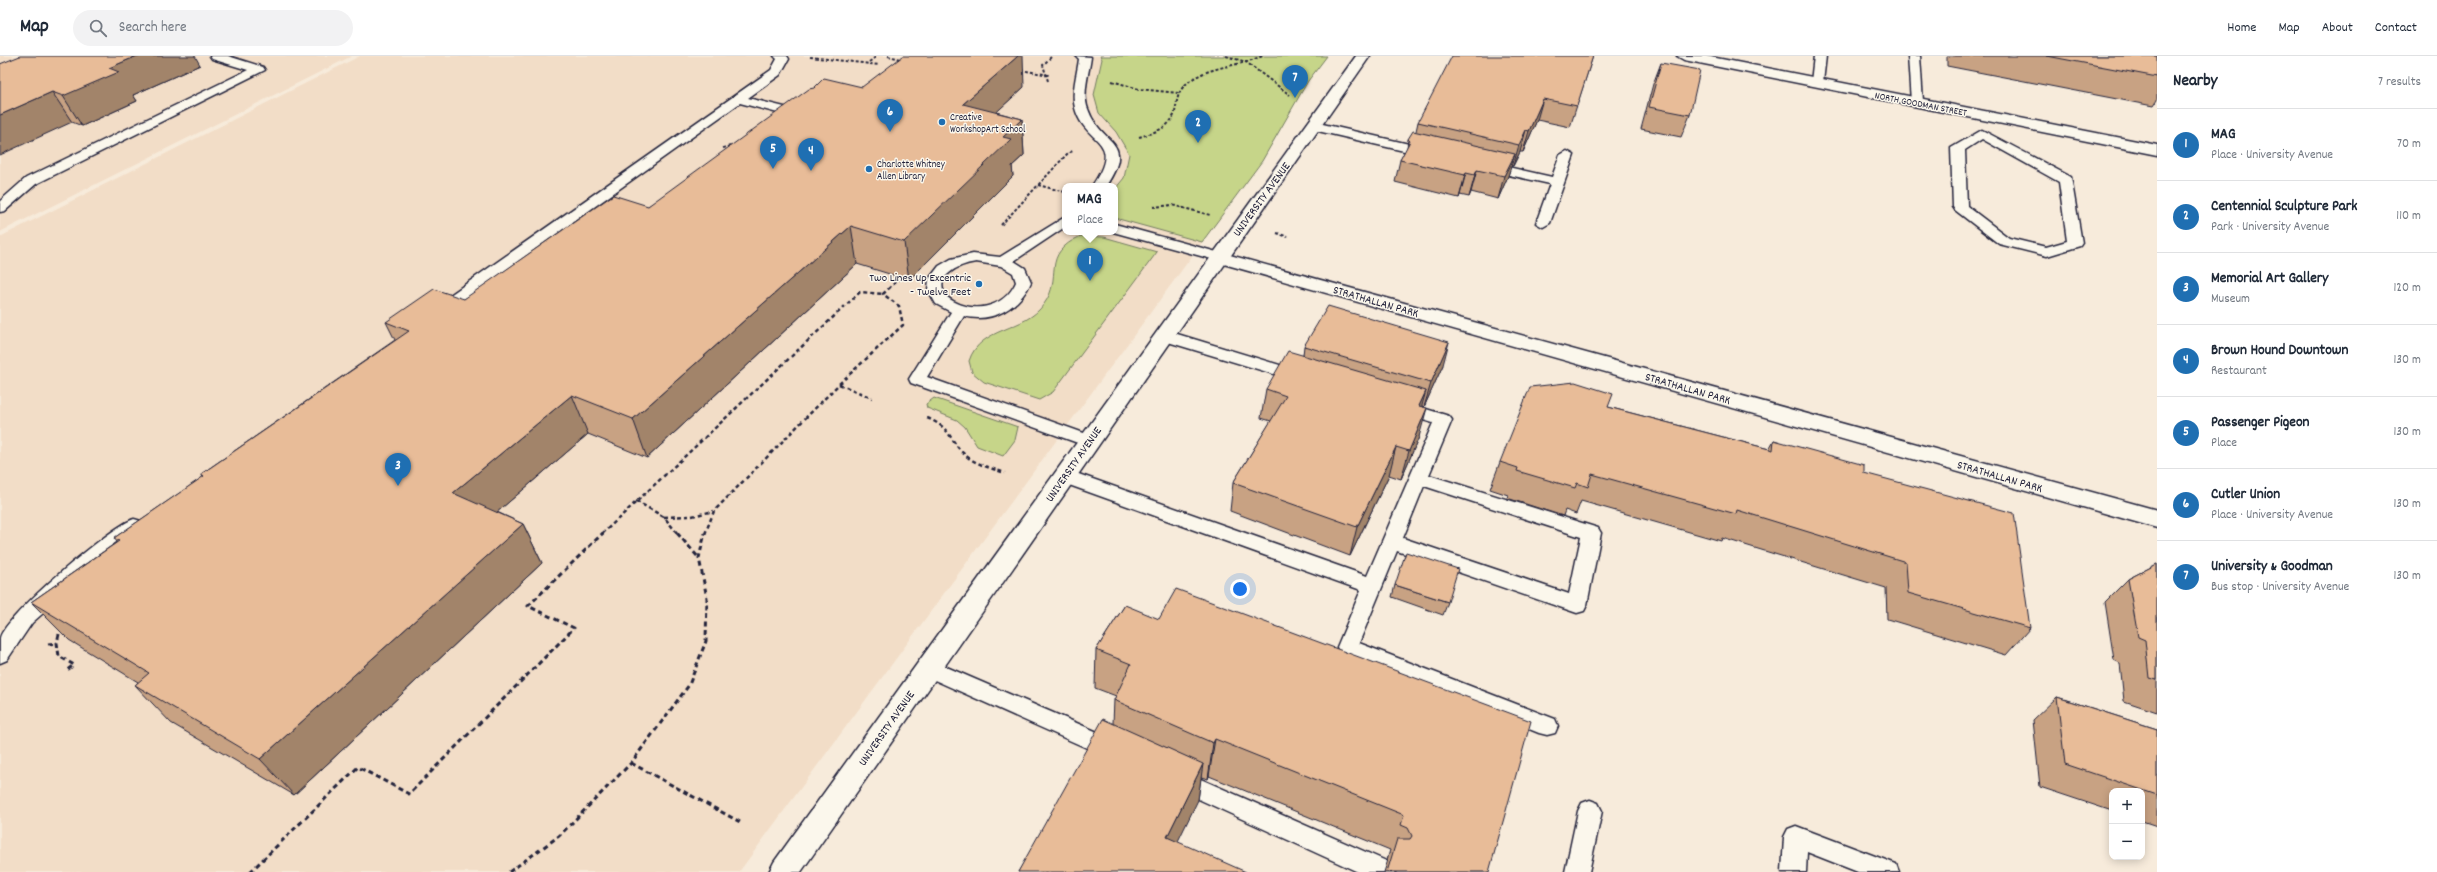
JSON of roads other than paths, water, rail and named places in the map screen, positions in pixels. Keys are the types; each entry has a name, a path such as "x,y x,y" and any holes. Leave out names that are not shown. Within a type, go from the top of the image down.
{"main road":[{"name":"UNIVERSITY AVENUE","path":"784,872 1363,56"},
{"name":"NORTH GOODMAN STREET","path":"1684,56 2157,150"},
{"name":"STRATHALLAN PARK","path":"1219,257 2157,519"}],"lane":[{"path":"0,208 31,181 259,70 216,56"},
{"path":"426,320 776,72 783,59 780,56"},
{"path":"1082,56 1085,57 1084,69 1078,95 1082,111 1091,125 1109,142 1112,158 1107,176 1101,183"},
{"path":"1817,82 1820,56"},
{"path":"1914,56 1916,102"},
{"path":"739,99 815,119"},
{"path":"1979,114 1982,134"},
{"path":"1314,126 1444,156"},
{"path":"1982,134 2066,180 2075,243 2047,252 2004,241 1960,208 1958,148 1982,134"},
{"path":"1543,223 1567,155"},
{"path":"1474,163 1557,182"},
{"path":"1004,261 1062,223"},
{"path":"1118,229 1219,257"},
{"path":"976,258 1004,261 1015,266 1022,274 1025,282 1022,291 1016,299 991,311 960,310 947,306 938,298 934,290 934,280 940,272 962,260 976,258"},
{"path":"960,310 917,379 1089,441"},
{"path":"1164,335 1320,383"},
{"path":"1389,404 1443,420 1347,647 1548,726"},
{"path":"1064,476 1372,586"},
{"path":"1391,541 1577,605 1591,533 1419,478"},
{"path":"0,654 25,617 107,545 146,517"},
{"path":"928,668 1137,760"},
{"path":"1159,770 1384,872"},
{"path":"1577,872 1590,811"},
{"path":"1794,872 1796,837 1887,872"}],"place":[{"name":"University & Goodman","path":"1295,98"},
{"name":"Creative WorkshopArt School","path":"942,122"},
{"name":"Cutler Union","path":"890,132"},
{"name":"Centennial Sculpture Park","path":"1198,143"},
{"name":"Passenger Pigeon","path":"773,169"},
{"name":"Charlotte Whitney Allen Library","path":"869,169"},
{"name":"Brown Hound Downtown","path":"811,171"},
{"name":"MAG","path":"1090,281"},
{"name":"Two Lines Up Excentric - Twelve Feet","path":"979,284"},
{"name":"Memorial Art Gallery","path":"398,486"}]}
